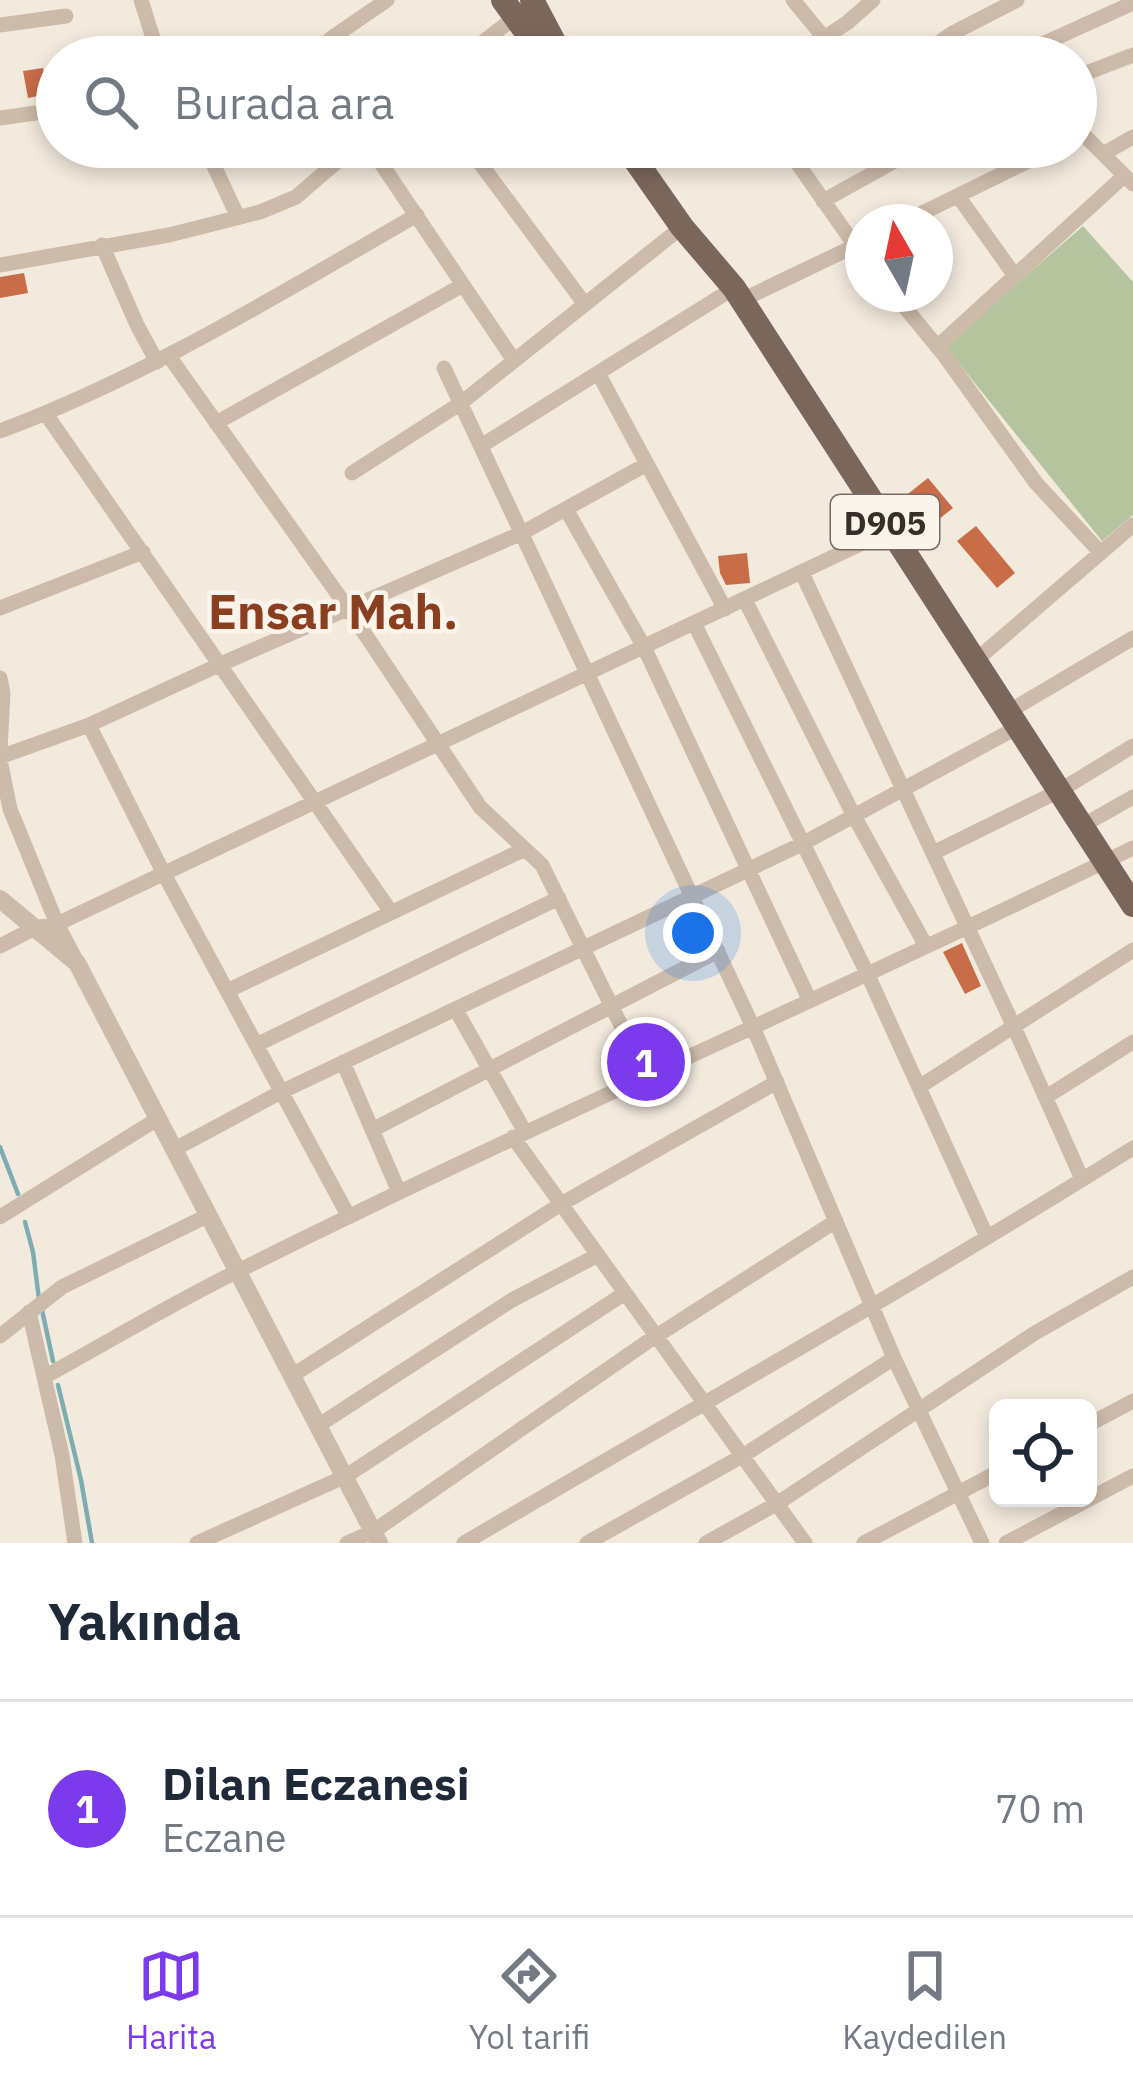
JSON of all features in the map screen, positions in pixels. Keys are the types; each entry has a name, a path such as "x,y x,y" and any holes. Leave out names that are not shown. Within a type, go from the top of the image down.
{"main road":[{"path":"517,6 530,36"},
{"path":"517,6 543,36"},
{"name":"D905","path":"641,168 738,294 1133,905"}],"street":[{"path":"141,0 152,36"},
{"path":"334,36 387,0"},
{"path":"793,0 822,36"},
{"path":"827,36 873,0"},
{"path":"948,36 1008,2"},
{"path":"1060,36 1133,3"},
{"path":"486,36 517,6"},
{"path":"0,25 66,16"},
{"path":"1097,68 1133,55"},
{"path":"0,118 36,113"},
{"path":"1103,154 1133,137"},
{"path":"937,347 1129,180 1097,148"},
{"path":"216,168 238,218"},
{"path":"0,265 238,218 296,196 329,168"},
{"path":"385,168 513,359"},
{"path":"484,168 584,303"},
{"path":"800,168 845,229"},
{"path":"823,201 882,168"},
{"path":"941,204 1015,168"},
{"path":"958,196 1015,275"},
{"path":"0,431 163,359 417,215"},
{"path":"352,473 461,403 682,227"},
{"path":"102,245 137,326 217,423 480,807 542,865 646,1076"},
{"path":"481,446 738,294 845,254"},
{"path":"217,423 464,285"},
{"path":"909,312 1036,483 1101,553"},
{"path":"445,368 753,1027 894,1358 982,1543"},
{"path":"598,373 725,609"},
{"path":"46,414 391,912"},
{"path":"0,756 89,725 522,532 647,464"},
{"path":"566,509 644,647 810,1001"},
{"path":"975,661 1133,525"},
{"path":"0,946 35,928 58,924 890,530"},
{"path":"0,608 143,552"},
{"path":"802,573 1082,1180"},
{"path":"745,599 854,816 926,946"},
{"path":"694,623 867,973 987,1237"},
{"path":"175,1149 281,1092 802,844 903,790 1133,638"},
{"path":"0,678 0,756 10,808 58,924 376,1537"},
{"path":"89,725 349,1217"},
{"path":"933,854 1059,791 1133,746"},
{"path":"1082,826 1133,797"},
{"path":"44,1377 238,1270 1133,848"},
{"path":"227,991 524,849"},
{"path":"256,1045 559,898"},
{"path":"0,899 77,962"},
{"path":"919,1088 1133,950"},
{"path":"372,1130 718,951"},
{"path":"456,1010 519,1134 561,1204 806,1543"},
{"path":"1046,1096 1133,1042"},
{"path":"343,1062 399,1192"},
{"path":"293,1375 561,1204 777,1082"},
{"path":"0,1216 159,1118"},
{"path":"464,1543 872,1307 1133,1148"},
{"path":"0,1336 62,1287 209,1215"},
{"path":"347,1543 376,1537 656,1336 836,1221"},
{"path":"320,1425 512,1300 598,1255"},
{"path":"706,1543 778,1503 1035,1333 1133,1277"},
{"path":"196,1543 346,1476 625,1293"},
{"path":"29,1312 62,1455 75,1543"},
{"path":"587,1543 744,1455 894,1358"},
{"path":"1097,1420 1133,1401"},
{"path":"1006,1543 1133,1476"},
{"path":"864,1543 989,1477"}],"green space":[{"path":"1083,226 1133,282 1133,515 1102,541 945,346"}],"building":[{"path":"36,69 36,96 28,98 23,71"},
{"path":"24,273 28,293 0,298 0,277"},
{"path":"928,478 953,508 915,538 894,505"},
{"path":"976,526 1015,573 997,588 957,541"},
{"path":"747,553 750,583 726,585 718,556"},
{"path":"962,943 981,986 965,994 943,952"}],"waterway":[{"path":"0,1147 18,1194"},
{"path":"25,1222 39,1299"},
{"path":"42,1310 53,1361"},
{"path":"58,1385 92,1543"}],"place":[{"name":"Dilan Eczanesi","path":"646,1062"}],"district":[{"name":"Ensar Mah.","path":"333,611"}]}
